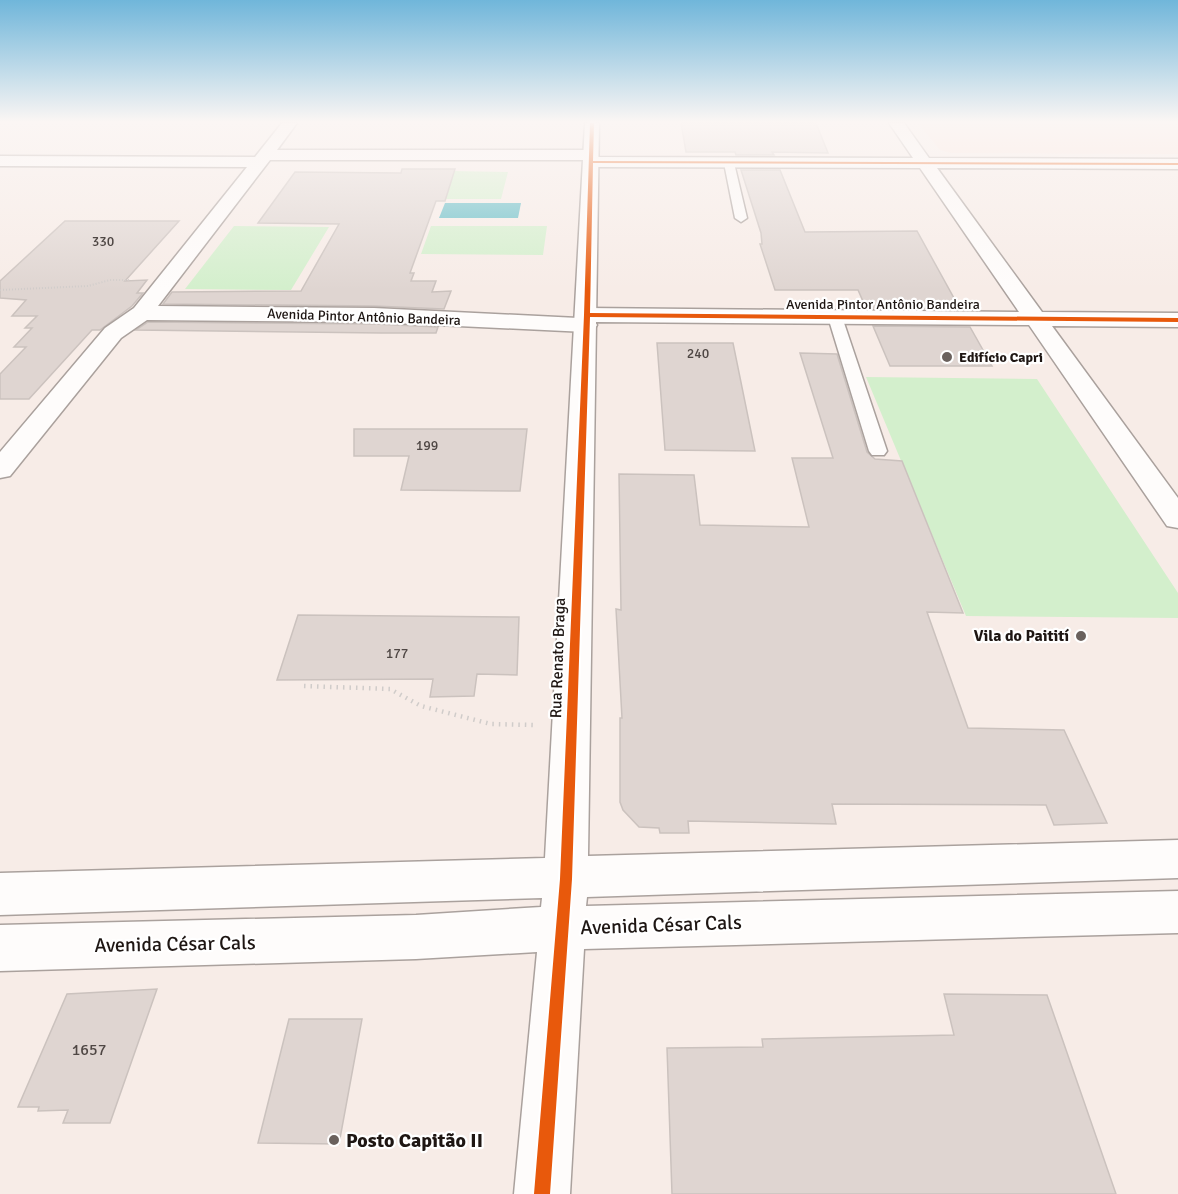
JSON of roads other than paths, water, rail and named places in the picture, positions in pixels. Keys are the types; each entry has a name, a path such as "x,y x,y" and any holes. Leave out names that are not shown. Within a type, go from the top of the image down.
{"street":[{"path":"0,470 113,333 142,313 245,179"},
{"name":"Rua Renato Braga","path":"542,1194 566,879 591,179"},
{"path":"936,179 1178,519"},
{"name":"Avenida Pintor Antônio Bandeira","path":"142,313 587,320 835,317 1178,320"},
{"path":"0,894 566,879 1178,859"},
{"name":"Avenida César Cals","path":"0,948 416,937 563,928 1178,912"}],"lane":[{"path":"732,179 741,218"},
{"path":"835,317 878,451"}],"water":[{"path":"445,203 521,203 518,218 439,218"}],"place":[{"name":"Edifício Capri","path":"947,357"},
{"name":"Vila do Paitití","path":"1081,636"},
{"name":"Posto Capitão II","path":"334,1140"}]}
